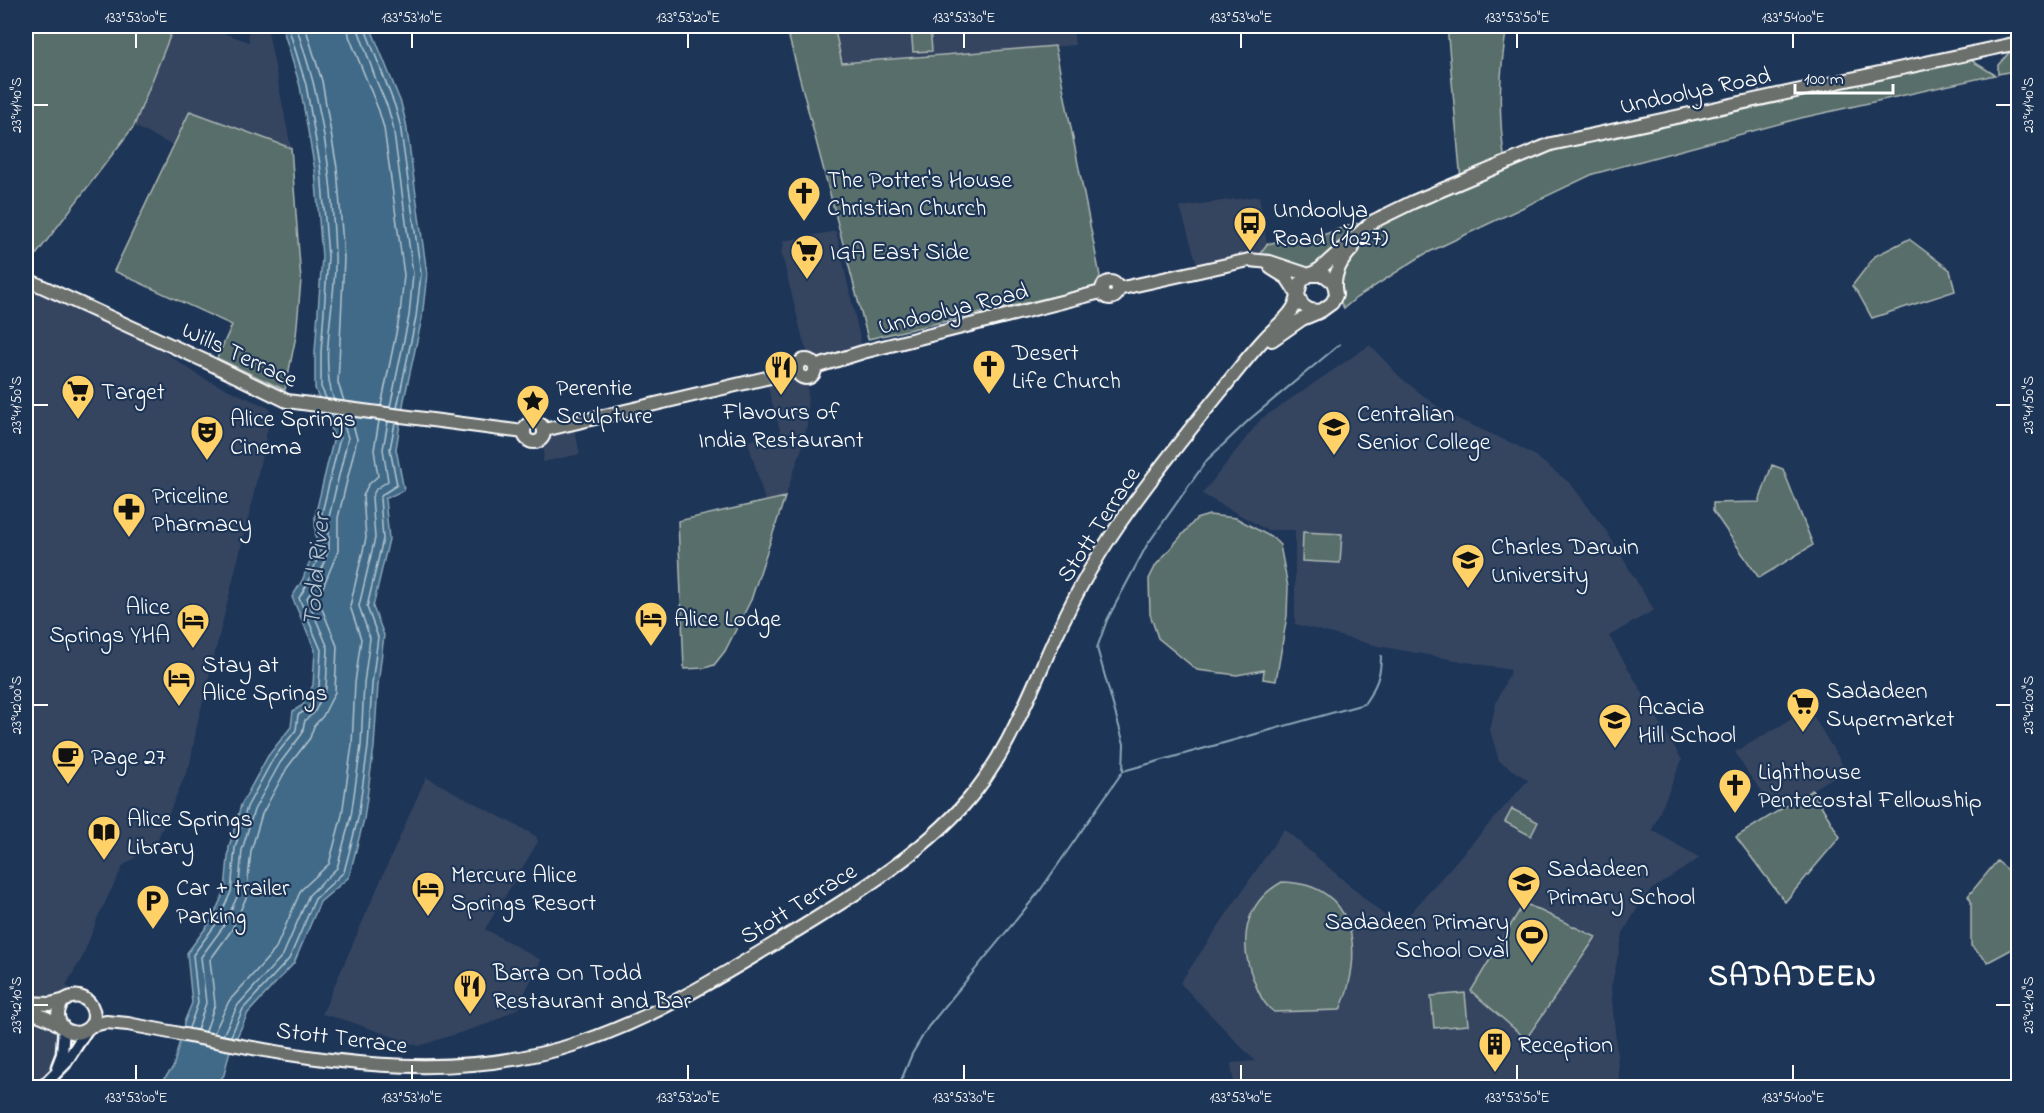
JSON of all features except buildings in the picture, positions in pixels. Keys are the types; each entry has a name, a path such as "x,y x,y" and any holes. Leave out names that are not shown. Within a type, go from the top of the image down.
{"main road":[{"name":"Undoolya Road","path":"1298,295 1301,282 1320,269 1365,228 1391,213 1532,152 1572,138 2019,43"},
{"name":"Undoolya Road","path":"1320,311 1332,303 1336,294 1336,274 1349,252 1372,227 1391,213"},
{"path":"1232,263 1263,260 1309,275 1324,275 1333,282 1335,288"},
{"name":"Undoolya Road","path":"524,432 526,439 536,442 542,439 544,430 796,371 797,365 804,360 810,360 815,367 863,352 1101,292 1106,298 1111,299 1116,296 1118,289 1232,263"},
{"path":"1232,263 1257,264 1277,271 1291,283 1306,308 1320,311"},
{"name":"Wills Terrace","path":"26,279 155,346 218,372 272,400 524,432"},
{"name":"Wills Terrace","path":"26,287 92,314"},
{"name":"Stott Terrace","path":"89,1027 106,1022 128,1024 265,1050 377,1066 421,1067 484,1063 548,1052 607,1033 692,993 797,930 891,869 946,824 970,799 988,773 1027,703 1069,608 1103,549 1155,476 1244,364 1266,337 1291,313 1298,295"},
{"name":"Stott Terrace","path":"1244,364 1287,329 1320,311"},
{"path":"26,1003 50,1004 80,997 89,1002 93,1008 94,1017 89,1027 79,1033 73,1033 50,1019 26,1010"},
{"path":"63,1028 58,1013 59,1007 66,999"},
{"name":"Stott Terrace","path":"93,1008 128,1024"}],"street":[{"path":"41,1088 70,1057 89,1027"},
{"path":"51,1078 63,1054 63,1028"}],"shaded area":[{"path":"174,26 204,26 249,42 248,26 267,26 291,148 190,111 174,146 134,126"},
{"path":"834,26 1073,26 1075,45 842,63"},
{"path":"1259,196 1267,244 1256,259 1199,271 1180,207"},
{"path":"836,231 863,352 814,361 804,344 781,251 784,247 783,241"},
{"path":"26,287 155,346 203,378 269,408 271,413 250,511 197,725 190,764 154,848 144,851 123,866 98,917 82,958 66,985 74,992 70,998 26,1003"},
{"path":"1370,345 1401,378 1437,406 1458,419 1534,455 1571,484 1607,532 1654,610 1609,636 1682,760 1652,830 1700,858 1651,890 1623,933 1611,988 1620,1087 1234,1087 1231,1063 1255,1061 1180,983 1284,829 1398,927 1528,780 1499,761 1490,730 1496,703 1511,670 1378,646 1295,624 1295,530 1267,530 1202,494 1261,419"},
{"path":"799,373 808,375 807,426 803,445 785,497 765,501 748,441 781,433 765,378"},
{"path":"573,423 580,454 543,462 545,438"},
{"path":"1809,709 1846,770 1812,790 1774,807 1735,752"},
{"name":"Mercure Alice Springs Resort","path":"426,777 536,836 538,842 485,929 541,960 526,990 522,1006 490,1023 419,1046 322,1014"},
{"path":"26,1011 60,1024 62,1054 41,1087 26,1087"}],"green space":[{"path":"26,26 174,26 134,126 26,268"},
{"path":"786,26 834,26 842,63 1055,46 1100,276 1095,287 868,339"},
{"path":"1447,26 1507,26 1500,94 1505,163 1532,152 1963,55 1995,75 1801,118 1593,174 1423,255 1344,308 1336,295 1342,259 1372,227 1461,181"},
{"path":"930,27 932,51 913,52 911,28"},
{"path":"2018,43 2018,70 1998,74 1998,65"},
{"path":"190,111 291,148 301,280 296,336 285,390 217,358 232,325 114,271"},
{"path":"1355,223 1365,226 1313,274 1256,259 1267,244 1302,236 1323,235"},
{"path":"1909,239 1950,270 1955,291 1872,318 1852,286 1875,256"},
{"path":"1772,465 1783,469 1813,545 1759,578 1713,511 1713,503 1759,502"},
{"path":"785,497 751,600 725,651 714,665 684,669 678,521"},
{"path":"1209,515 1236,518 1273,538 1280,545 1288,587 1287,616 1276,681 1263,679 1264,670 1237,675 1197,670 1158,638 1150,614 1149,579 1156,565 1196,519"},
{"path":"1303,532 1342,534 1340,563 1302,561"},
{"path":"1812,790 1840,837 1785,902 1736,837"},
{"path":"1512,809 1538,822 1531,836 1505,822"},
{"path":"1997,861 2018,878 2018,946 1988,962 1971,946 1971,901 1968,896"},
{"path":"1282,882 1307,885 1326,895 1340,908 1348,925 1352,945 1352,967 1340,1010 1274,1012 1264,1002 1258,990 1246,952 1248,925 1259,901"},
{"name":"Sadadeen Primary School Oval","path":"1524,903 1596,937 1526,1039 1471,991"},
{"path":"1465,993 1468,1025 1434,1028 1431,996"}],"water":[{"name":"Todd River","path":"282,26 370,26 401,103 406,123 427,274 422,318 396,449 404,490 385,499 389,539 373,607 384,635 374,747 364,819 349,877 320,902 294,963 248,1013 229,1054 224,1075 215,1087 156,1088 173,1068 185,1020 192,1003 187,953 211,921 225,890 229,847 241,805 268,756 291,727 293,711 303,705 313,685 315,650 292,597 302,581 316,546 315,516 334,437 315,388 315,352 322,257 315,170 300,86"}],"waterway":[{"path":"898,1088 912,1054 928,1027 1039,892 1123,771 1124,744 1097,648 1107,620 1147,545 1207,460 1250,419 1340,344"},
{"path":"1123,771 1364,704 1377,681 1381,656"},
{"path":"216,1083 255,1088"}],"place":[{"name":"The Potter's House Christian Church","path":"804,222"},
{"name":"Undoolya Road (1027)","path":"1250,252"},
{"name":"IGA East Side","path":"807,280"},
{"name":"Desert Life Church","path":"989,395"},
{"name":"Flavours of India Restaurant","path":"781,396"},
{"name":"Target","path":"78,420"},
{"name":"Perentie Sculpture","path":"533,430"},
{"name":"Centralian Senior College","path":"1334,456"},
{"name":"Alice Springs Cinema","path":"207,461"},
{"name":"Priceline Pharmacy","path":"129,538"},
{"name":"Charles Darwin University","path":"1468,589"},
{"name":"Alice Lodge","path":"651,647"},
{"name":"Alice Springs YHA","path":"193,649"},
{"name":"Stay at Alice Springs","path":"179,707"},
{"name":"Sadadeen Supermarket","path":"1803,733"},
{"name":"Acacia Hill School","path":"1615,749"},
{"name":"Page 27","path":"68,785"},
{"name":"Lighthouse Pentecostal Fellowship","path":"1735,814"},
{"name":"Alice Springs Library","path":"104,861"},
{"name":"Sadadeen Primary School","path":"1524,911"},
{"name":"Mercure Alice Springs Resort","path":"428,917"},
{"name":"Car + trailer Parking","path":"153,930"},
{"name":"Sadadeen Primary School Oval","path":"1532,964"},
{"name":"Barra On Todd Restaurant and Bar","path":"470,1015"},
{"name":"Reception","path":"1495,1073"}],"district":[{"name":"SADADEEN","path":"1793,975"}]}
